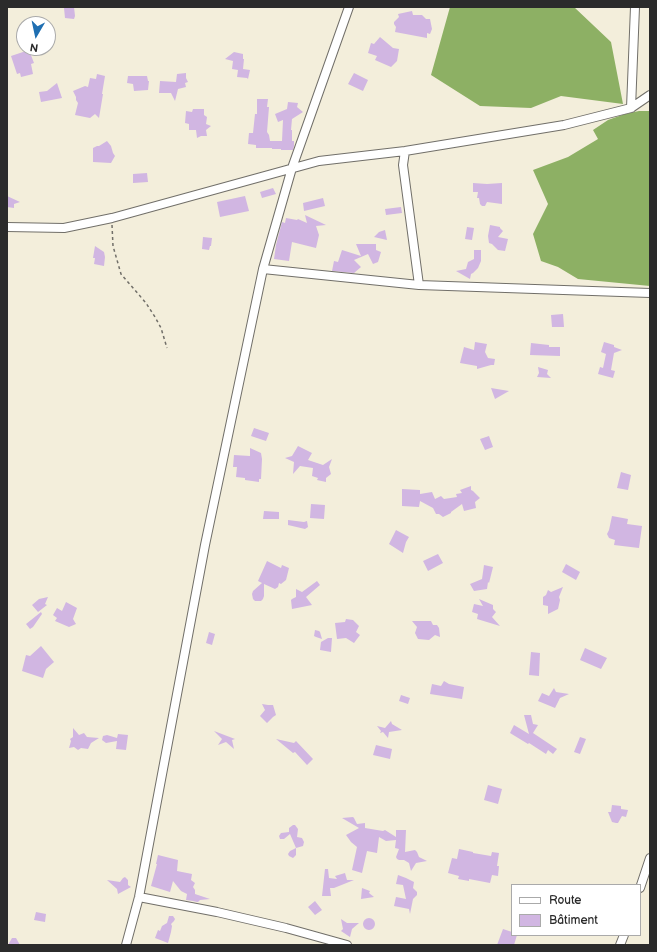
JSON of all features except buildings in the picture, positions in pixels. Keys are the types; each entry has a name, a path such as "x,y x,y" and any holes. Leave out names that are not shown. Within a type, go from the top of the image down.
{"street":[{"path":"126,945 139,897 205,545 263,269 292,168 349,7"},
{"path":"631,108 635,7"},
{"path":"7,227 64,228 112,218 319,161 405,151 564,125 631,108 650,94"},
{"path":"405,151 403,165 419,285"},
{"path":"263,269 419,285 650,293"},
{"path":"641,885 650,858"},
{"path":"139,897 286,928 347,945"}],"path":[{"path":"112,218 113,246 121,274 146,303 155,317 161,328 167,348"}],"green space":[{"path":"450,7 574,7 611,42 623,104 561,96 531,108 480,106 431,75"},
{"path":"639,111 650,111 650,286 578,279 558,267 541,261 533,234 548,204 533,170 568,157 598,139 593,130 608,120"}]}
